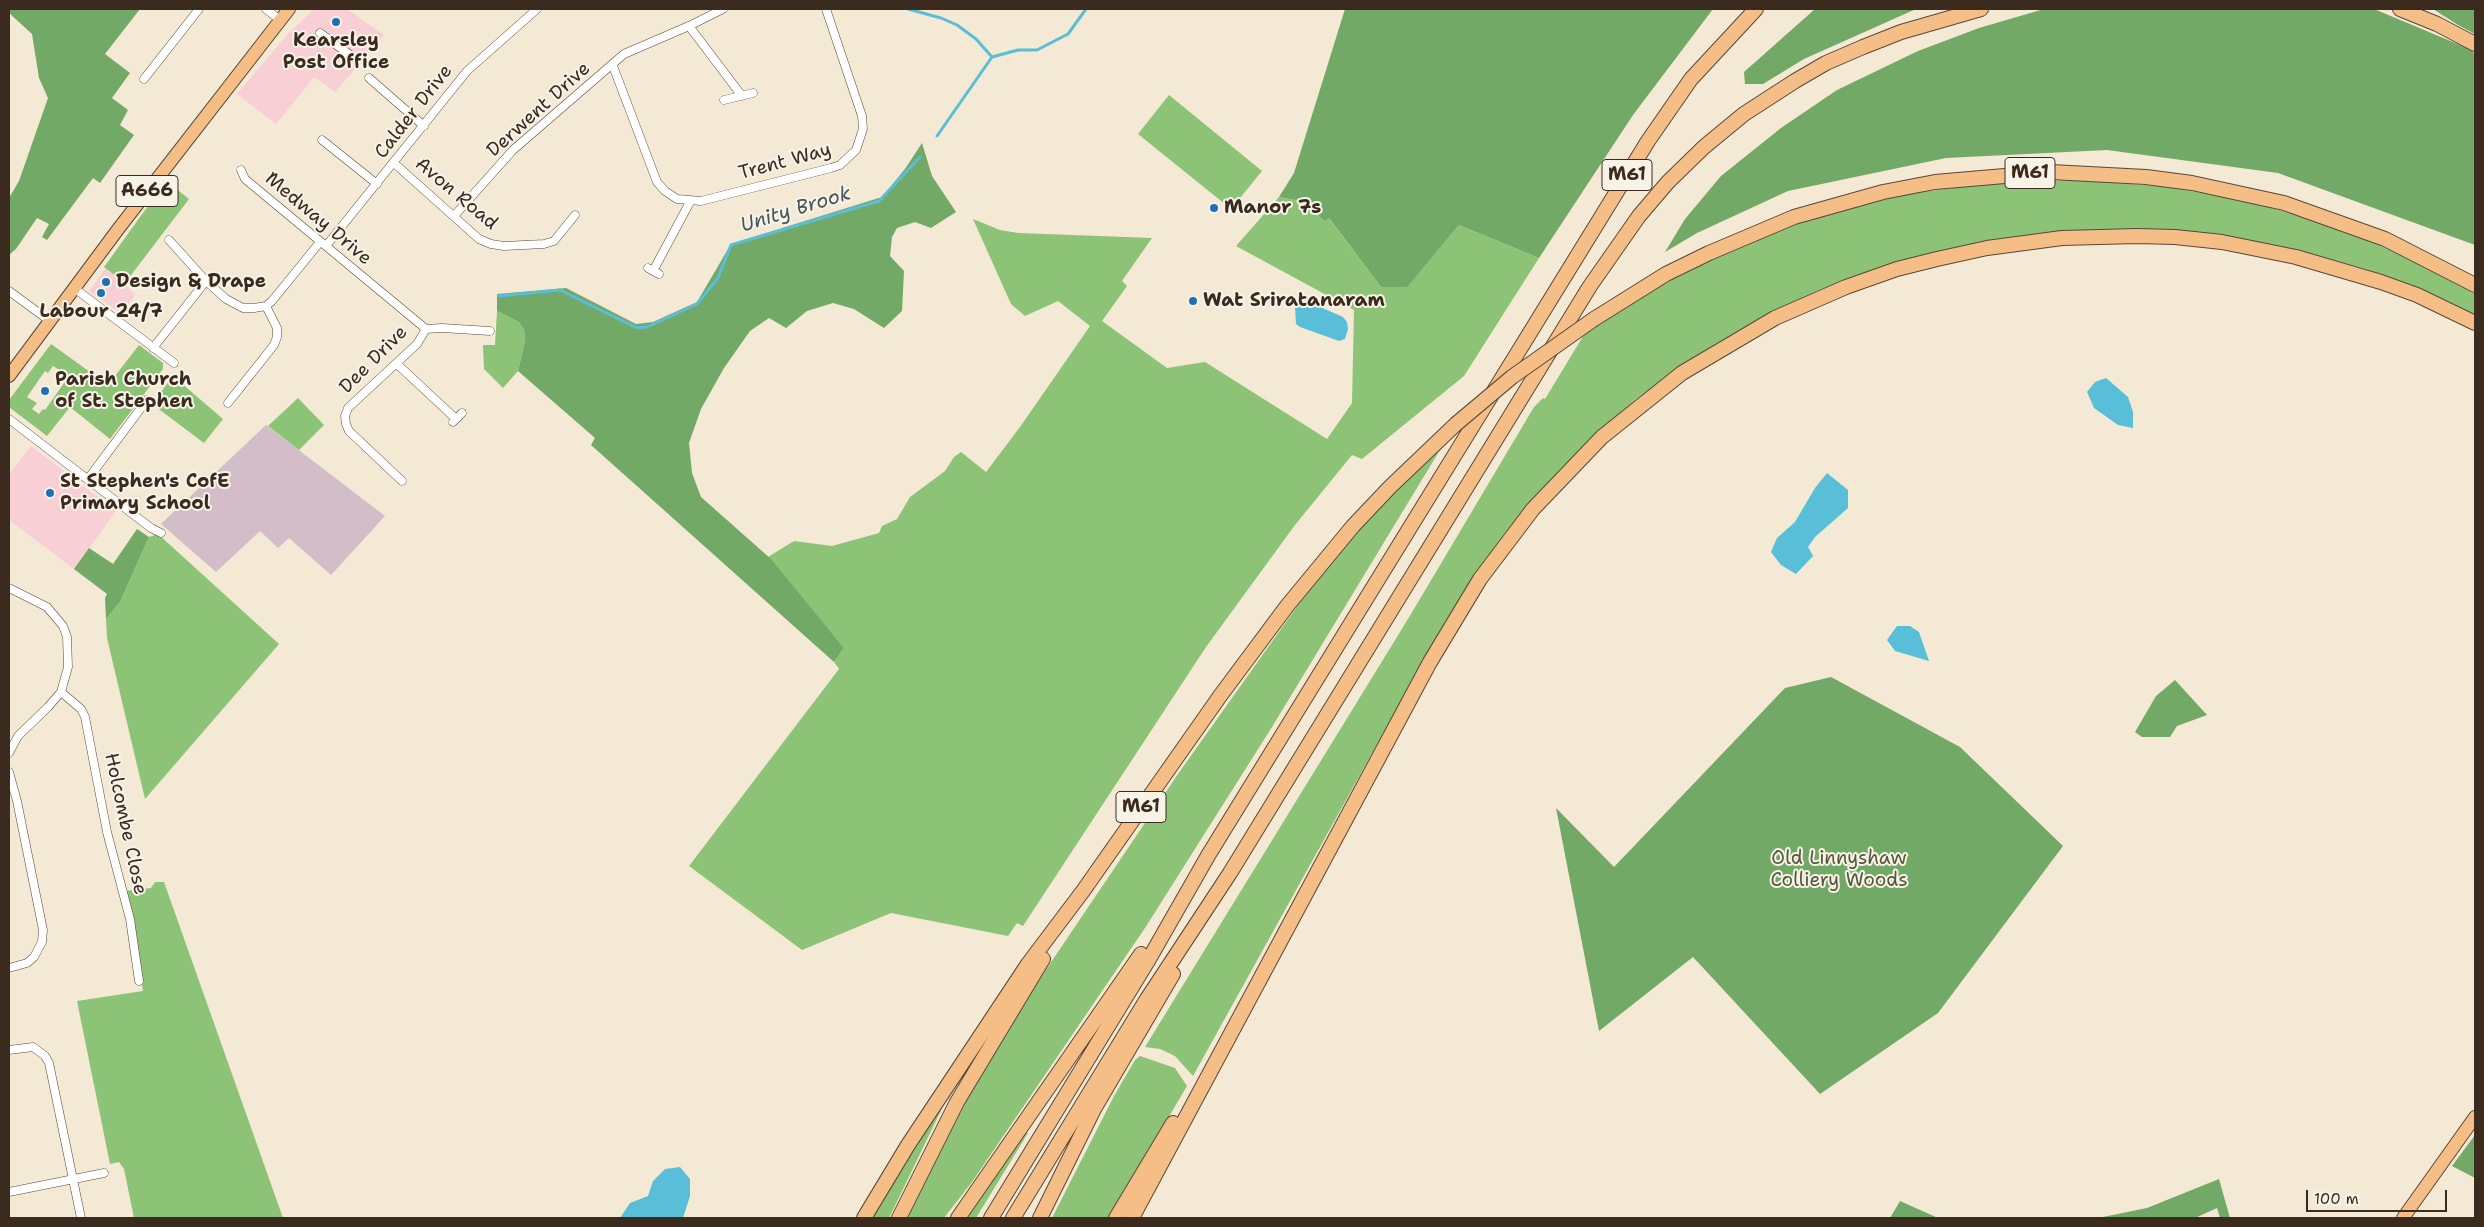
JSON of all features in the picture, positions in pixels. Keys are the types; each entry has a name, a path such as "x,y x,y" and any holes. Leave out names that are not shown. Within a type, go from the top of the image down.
{"highway":[{"name":"M61","path":"991,1218 1149,959 1209,854 1653,133 1691,79 1756,9"},
{"name":"M61","path":"1040,1218 1094,1109 1230,873 1590,286 1626,233 1685,164 1744,114 1795,80 1826,63 1878,41 1981,9"},
{"path":"2400,9 2437,24 2475,44"},
{"name":"M61","path":"864,1218 955,1073 1028,964 1083,891 1220,696 1287,606 1353,526 1408,468 1456,424 1512,377 1594,319 1666,274 1709,252 1794,217 1882,192 1935,182 2051,172 2146,176 2192,183 2284,203 2386,240 2475,286"},
{"path":"1132,1218 1430,662 1480,578 1533,509 1602,438 1639,406 1710,355 1775,318 1846,287 1897,269 1945,257 2035,241 2137,236 2222,242 2322,263 2417,295 2475,323"},
{"name":"M61","path":"958,1218 1209,854"},
{"name":"M61","path":"1013,1218 1147,999 1230,873"},
{"name":"M61","path":"899,1218 957,1102 1083,891"},
{"path":"1116,1218 1306,893"}],"main road":[{"name":"A666","path":"9,376 74,288 290,9"},
{"path":"2403,1218 2475,1117"}],"street":[{"path":"144,79 199,9"},
{"path":"266,9 280,20"},
{"name":"Calder Drive","path":"266,306 394,163 467,71 537,9"},
{"path":"723,9 689,26 742,96"},
{"name":"Trent Way","path":"690,202 831,168 840,165 856,150 863,129 862,116 826,9"},
{"name":"Derwent Drive","path":"454,216 513,150 613,66 624,54 689,26"},
{"path":"320,33 353,57"},
{"path":"613,66 657,182 665,191 677,199 690,202 653,271"},
{"path":"369,78 424,126"},
{"path":"724,100 753,93"},
{"path":"322,140 376,184"},
{"name":"Avon Road","path":"394,163 479,239 504,246 544,244 554,241 575,215"},
{"name":"Medway Drive","path":"241,170 245,179 323,244 380,287 426,329"},
{"path":"168,240 206,281 233,304 249,308 266,306 277,328 277,337 274,345 228,403"},
{"path":"153,348 206,281"},
{"path":"74,288 174,364"},
{"path":"9,291 50,322"},
{"path":"426,329 490,329 490,340"},
{"name":"Dee Drive","path":"401,482 350,431 346,424 345,416 348,408 417,344 426,329"},
{"path":"397,364 454,421 462,413"},
{"path":"88,479 147,400"},
{"path":"9,419 161,533"},
{"path":"9,588 46,607 62,626 69,651 68,667 61,692 18,736 9,753"},
{"name":"Holcombe Close","path":"61,692 81,709 85,717 107,832 130,919 139,977 129,975"},
{"path":"9,772 11,789 43,930 42,942 34,957 27,963 9,968"},
{"path":"9,1050 33,1047 45,1056 49,1063 81,1218"},
{"path":"9,1192 104,1173"}],"shaded area":[{"path":"314,9 347,9 384,35 335,92 314,77 276,124 237,94 287,35"},
{"path":"106,268 125,283 135,295 122,314 89,291"},
{"path":"266,425 385,516 331,575 289,538 278,548 260,531 216,572 161,524"},
{"name":"St Stephen's CofE Primary School","path":"31,446 116,511 74,569 9,520 9,474"}],"green space":[{"path":"9,9 140,9 105,54 130,73 112,98 128,110 120,125 134,135 100,183 93,178 47,240 42,237 49,224 37,218 16,249 9,255 9,198 19,181 48,98 39,78 32,34 9,13"},
{"path":"1345,9 1713,9 1633,115 1539,258 1459,225 1407,287 1381,287 1329,218 1324,221 1306,202 1279,197 1294,173"},
{"path":"1815,9 1916,9 1804,59 1763,84 1745,84 1744,72"},
{"path":"2044,9 2374,9 2472,50 2475,56 2475,245 2278,173 2107,150 1946,158 1788,191 1697,233 1665,252 1685,219 1721,176 1781,128 1837,90 1918,51 1979,28"},
{"path":"2433,9 2475,9 2475,34 2458,25"},
{"path":"1169,95 1262,171 1231,209 1138,134"},
{"path":"922,143 932,176 956,212 931,228 915,222 897,228 892,237 890,256 904,271 902,311 884,328 854,309 833,303 807,311 786,328 769,318 750,331 724,368 701,409 689,443 692,473 701,497 771,559 844,648 834,662 591,445 595,438 518,371 525,341 524,330 519,322 497,311 497,294 566,288 636,324 653,322 697,302 731,244 882,197 905,169"},
{"path":"2073,180 2160,186 2238,199 2308,218 2372,242 2428,267 2475,294 2475,316 2419,289 2366,269 2299,250 2233,239 2075,232 1994,239 1909,259 1817,291 1717,343 1636,399 1574,456 1504,534 1464,593 1412,681 1193,1076 1175,1056 1160,1049 1145,1047 1408,619 1534,407 1543,398 1545,399 1585,333 1668,277 1802,221 1899,195 1992,183"},
{"path":"166,181 189,199 125,283 104,267"},
{"path":"1279,197 1306,202 1324,221 1328,217 1381,287 1407,286 1459,225 1539,258 1464,376 1362,459 1352,455 1295,525 1206,647 1023,926 1017,923 1008,936 891,913 802,950 689,866 839,669 834,662 844,648 768,557 794,541 832,546 879,533 882,526 897,519 910,497 945,471 954,457 961,452 986,472 1020,427 1090,326 1058,301 1025,316 1011,304 973,219 1000,230 1018,233 1152,238 1122,281 1127,286 1102,321 1167,368 1205,362 1327,439 1352,403 1354,310 1236,246"},
{"path":"497,311 519,322 524,330 525,341 518,371 503,388 484,369 483,345 495,345"},
{"path":"51,344 108,385 139,345 163,363 163,369 110,439 70,407 47,436 9,407 9,400","holes":["53,366 69,376 45,410 43,409 39,414 32,409 37,403 27,397 45,371 48,373"]},
{"path":"173,376 223,419 204,443 152,404"},
{"path":"298,398 324,425 299,450 268,426"},
{"path":"1443,445 1272,727 1145,928 972,1182 944,1218 906,1218 981,1072 1012,1020 1178,774 1303,598 1350,540 1399,485"},
{"path":"137,529 149,537 120,602 106,619 105,598 107,594 74,569 89,548 113,564"},
{"path":"158,534 279,644 145,799 107,638 106,619 120,602 149,537"},
{"name":"Old Linnyshaw Colliery Woods","path":"1831,677 1960,747 2063,846 1938,1013 1820,1094 1693,957 1599,1031 1556,808 1614,867 1785,688"},
{"path":"2175,680 2207,715 2177,726 2170,737 2142,737 2135,732 2156,696"},
{"path":"155,882 164,882 283,1218 134,1218 124,1169 119,1162 110,1164 77,1001 143,991 133,920 124,891 151,888"},
{"path":"1140,1056 1175,1068 1187,1086 1109,1218 1052,1218 1114,1096 1135,1060"},
{"path":"949,1094 889,1218 872,1218 885,1197"},
{"path":"1026,1132 1028,1133 976,1218 965,1218"},
{"path":"2475,1135 2475,1178 2452,1166"},
{"path":"2219,1179 2230,1218 2220,1218 2217,1208 2195,1218 2098,1218 2147,1208"},
{"path":"1900,1201 1938,1218 1890,1218"}],"water":[{"path":"1302,299 1343,317 1347,322 1348,329 1345,339 1339,341 1296,324 1295,307"},
{"path":"2106,378 2128,397 2133,412 2133,428 2118,425 2094,408 2087,392 2095,382"},
{"path":"1827,473 1848,490 1848,508 1815,537 1808,547 1813,556 1796,574 1781,565 1771,552 1777,538 1795,522 1815,488"},
{"path":"1897,626 1910,626 1919,632 1929,661 1895,651 1887,640"},
{"path":"680,1167 690,1179 690,1196 683,1218 620,1218 630,1203 648,1196 653,1181 665,1169"}],"waterway":[{"path":"908,9 941,18 957,25 976,39 992,57"},
{"name":"Unity Brook","path":"937,136 992,57 1018,50 1037,50 1068,34 1086,9"},
{"name":"Unity Brook","path":"499,296 560,290 637,328 647,327 697,304 718,278 731,245 879,201 920,157"}],"place":[{"name":"Kearsley Post Office","path":"336,22"},
{"name":"Manor 7s","path":"1214,208"},
{"name":"Design & Drape","path":"106,282"},
{"name":"Labour 24/7","path":"101,293"},
{"name":"Wat Sriratanaram","path":"1193,301"},
{"name":"Parish Church of St. Stephen","path":"45,391"},
{"name":"St Stephen's CofE Primary School","path":"50,493"}]}
